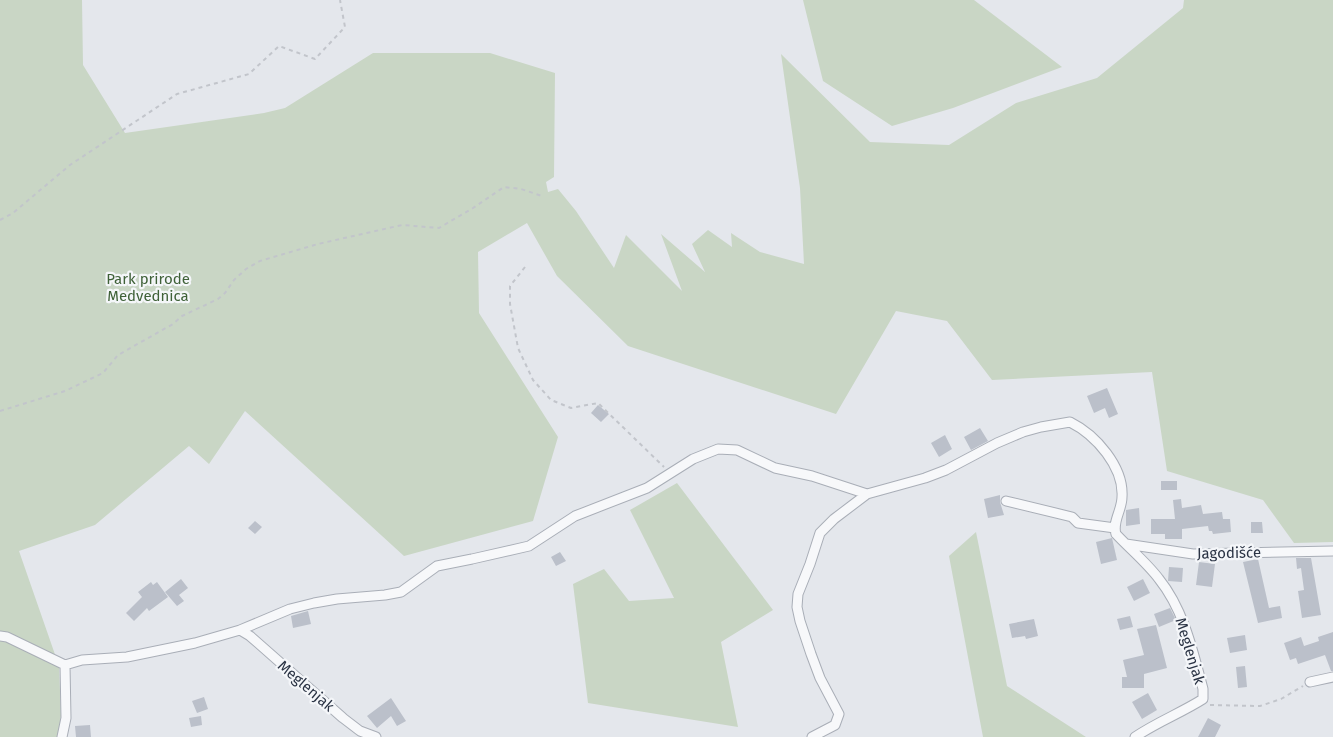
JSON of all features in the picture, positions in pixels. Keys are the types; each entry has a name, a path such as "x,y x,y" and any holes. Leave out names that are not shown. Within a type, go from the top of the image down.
{"street":[{"path":"812,737 835,725 839,714 820,678 797,607 798,594 820,533 830,522 867,494 925,478 946,470 997,443 1023,432 1070,422 1090,435 1114,464 1122,482 1122,498 1115,528 1078,523 1072,517 1006,501"},
{"path":"0,636 7,637 65,665 82,660 154,653 195,644 240,630 290,609 306,605 337,599 401,592 437,566 472,560 529,546 575,516 647,488 693,459 718,449 737,450 775,468 812,476 867,494"},
{"name":"Meglenjak","path":"1115,528 1116,534 1159,578 1170,593 1182,620 1203,689 1203,699 1155,724 1135,737"},
{"name":"Jagodišće","path":"1126,544 1193,554 1333,551"},
{"name":"Meglenjak","path":"240,630 250,636 343,718 360,731 376,737"},
{"path":"62,737 66,718 65,665"},
{"path":"1310,682 1333,677"}],"path":[{"path":"0,220 13,213 70,165 177,94 249,74 279,46 315,58 345,27 340,0"},
{"path":"0,411 65,391 102,373 118,355 173,324 182,316 226,293 240,274 260,261 318,244 402,224 439,228 504,187 521,189 542,196"},
{"path":"525,267 510,286 510,304 518,348 533,380 551,400 571,408 598,403 671,474"},
{"path":"1203,699 1208,705 1260,706 1281,699 1310,682"}],"green space":[{"name":"Park prirode Medvednica","path":"0,0 82,0 83,65 125,133 264,113 285,108 373,53 490,53 555,73 554,177 546,182 548,192 558,189 576,211 614,268 626,235 682,291 661,234 705,272 692,244 708,230 732,247 731,233 760,252 804,264 800,188 781,54 870,142 949,145 1016,103 1097,78 1183,8 1184,0 1333,0 1333,542 1294,543 1263,500 1167,471 1152,372 992,380 947,321 896,311 836,414 628,346 557,276 527,223 478,252 479,313 558,437 533,521 404,556 245,411 209,464 189,446 95,525 19,551 59,666 61,716 58,737 0,737"},
{"path":"803,0 974,0 1062,67 953,108 892,126 823,81"},
{"path":"677,483 773,610 721,642 738,727 588,703 573,584 604,569 629,601 674,598 630,510"},
{"path":"976,532 1007,686 1086,737 983,737 949,556"}],"building":[{"path":"1107,388 1118,414 1109,418 1105,408 1094,413 1087,396"},
{"path":"598,405 609,414 601,422 591,413"},
{"path":"980,428 988,441 971,450 964,437"},
{"path":"945,435 952,449 939,457 931,443"},
{"path":"1161,481 1177,481 1177,490 1161,490"},
{"path":"1000,495 1004,515 988,518 984,499"},
{"path":"1181,499 1182,508 1201,505 1203,514 1222,512 1223,519 1230,519 1231,532 1213,534 1212,531 1209,531 1208,526 1182,529 1182,539 1165,539 1165,534 1151,534 1151,519 1175,519 1173,500"},
{"path":"1139,508 1140,524 1126,526 1126,510"},
{"path":"255,521 262,527 255,534 248,528"},
{"path":"1251,522 1262,522 1263,533 1251,533"},
{"path":"1112,538 1117,560 1101,564 1096,542"},
{"path":"560,552 566,561 556,566 551,557"},
{"path":"1296,558 1311,558 1321,615 1302,618 1298,591 1304,590 1301,568 1297,569"},
{"path":"1258,559 1269,608 1280,606 1282,618 1258,623 1243,562"},
{"path":"1199,562 1215,564 1212,587 1196,585"},
{"path":"1169,567 1183,568 1182,582 1168,581"},
{"path":"181,579 188,588 179,595 184,601 177,606 165,592"},
{"path":"1143,579 1150,593 1134,601 1127,587"},
{"path":"151,582 153,585 157,582 168,597 149,611 147,608 134,621 126,613 142,597 138,592"},
{"path":"1170,608 1176,620 1159,627 1154,614"},
{"path":"308,611 311,624 293,628 291,616"},
{"path":"1130,616 1133,627 1120,630 1117,619"},
{"path":"1034,619 1038,636 1026,639 1025,636 1012,638 1009,624"},
{"path":"1156,625 1167,668 1144,674 1144,688 1122,688 1122,677 1127,677 1123,660 1144,655 1137,629"},
{"path":"1333,632 1333,671 1331,671 1325,655 1298,664 1296,658 1290,660 1284,643 1301,637 1304,646 1319,641 1318,637"},
{"path":"1245,635 1247,650 1230,653 1227,638"},
{"path":"1245,666 1247,687 1238,688 1236,667"},
{"path":"1148,693 1157,710 1142,719 1132,702"},
{"path":"204,697 208,709 197,713 192,701"},
{"path":"391,698 406,721 397,726 391,716 377,728 367,716"},
{"path":"201,716 202,725 191,727 189,718"},
{"path":"1208,718 1221,725 1215,737 1198,737"},
{"path":"90,725 91,737 76,737 75,726"}]}
